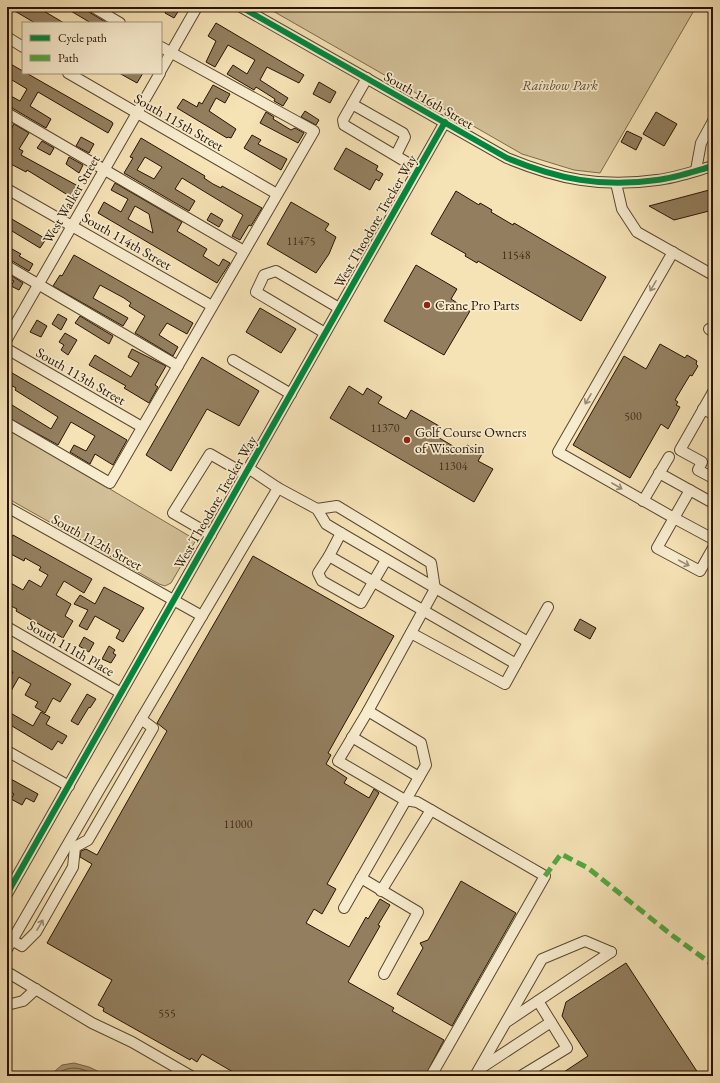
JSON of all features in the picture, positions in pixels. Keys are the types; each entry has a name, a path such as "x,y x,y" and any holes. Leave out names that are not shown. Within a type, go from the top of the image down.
{"street":[{"path":"93,7 118,22"},
{"name":"West Walker Street","path":"162,68 197,7"},
{"name":"South 116th Street","path":"241,7 507,158 543,173 581,181 616,183 657,180 713,166"},
{"path":"7,37 22,46"},
{"path":"7,423 110,483 314,131 162,48"},
{"name":"South 115th Street","path":"70,74 277,194"},
{"name":"West Walker Street","path":"7,339 159,74"},
{"path":"367,78 343,120 344,125 418,169"},
{"path":"352,104 403,133 405,137 396,156"},
{"path":"7,113 244,251"},
{"path":"696,170 701,143 713,121"},
{"name":"West Theodore Trecker Way","path":"7,894 10,880 68,786 444,122"},
{"path":"616,183 622,209 637,232 713,275"},
{"name":"South 114th Street","path":"7,189 212,306"},
{"path":"673,252 558,452 713,539"},
{"path":"7,266 178,366"},
{"path":"325,333 256,292 264,276 276,271 339,308"},
{"name":"South 113th Street","path":"7,349 142,427"},
{"path":"233,360 290,394"},
{"path":"713,392 680,450 702,462 698,470 713,478"},
{"path":"703,409 713,414"},
{"path":"211,535 173,513 210,454 247,471 317,509 326,524 528,642"},
{"path":"643,501 669,457"},
{"path":"660,473 713,503"},
{"path":"72,845 73,867 36,932 22,946 9,945 72,845 141,719 278,488"},
{"path":"690,490 658,548 700,571 713,548"},
{"path":"317,509 337,506 431,563 435,589 368,711 338,761 405,800 417,802 545,876 431,1076"},
{"name":"South 112th Street","path":"7,507 202,616"},
{"path":"341,533 318,573 322,581 361,603 386,560"},
{"path":"329,556 516,664"},
{"path":"411,633 504,684 548,607"},
{"name":"South 111th Place","path":"7,627 121,693"},
{"path":"344,908 426,765 421,743 368,711"},
{"path":"72,845 88,840 153,728 141,719"},
{"path":"352,737 419,777"},
{"path":"7,750 68,786"},
{"path":"381,891 431,810"},
{"path":"361,878 418,912 384,974"},
{"path":"477,1073 505,1023 542,959 585,941 611,952 505,1023"},
{"path":"7,972 92,1023 132,1042 191,1076"},
{"path":"7,1005 23,1001 36,989"},
{"path":"521,1076 567,1048 538,1001"},
{"path":"477,1073 551,1022"}],"green space":[{"name":"Rainbow Park","path":"266,7 696,7 600,173 574,170 522,154"},
{"path":"7,428 196,540 171,583 165,586 159,584 7,498"}],"water":[{"path":"74,1063 89,1067 108,1076 49,1076 62,1065"}],"building":[{"path":"8,7 37,7 62,22 33,22"},
{"path":"64,7 87,7 89,12 105,22 89,22"},
{"path":"168,7 181,7 174,18 165,13"},
{"path":"216,23 304,75 299,83 267,67 260,80 288,98 283,106 256,87 254,90 227,74 233,65 247,74 255,60 228,45 215,67 206,62 216,41 208,36"},
{"path":"7,62 22,71 22,74 28,74 112,122 113,124 108,133 38,92 30,106 51,119 46,128 7,105 7,94 20,101 27,89 7,77"},
{"path":"121,74 142,74 137,83"},
{"path":"319,82 336,92 330,103 313,94"},
{"path":"213,85 230,94 225,103 216,98 209,111 236,129 231,138 227,138 177,108 183,99 197,107 199,102 202,104"},
{"path":"305,111 319,120 316,125 301,117"},
{"path":"266,112 274,117 273,119 291,130 295,128 304,133 298,143 260,123"},
{"path":"656,112 677,124 664,146 643,134"},
{"path":"14,124 29,133 19,149 23,151 21,155 78,186 71,197 27,170 26,172 7,162 7,136"},
{"path":"627,131 642,138 636,150 621,142"},
{"path":"252,135 261,140 258,144 287,159 281,170 244,148"},
{"path":"81,137 94,144 89,153 76,146"},
{"path":"141,138 205,176 204,178 213,184 221,188 222,186 262,208 240,240 232,236 243,215 182,178 175,189 195,201 189,211 124,173 133,158 130,157","holes":["145,157 162,167 154,179 137,170"]},
{"path":"42,141 54,148 50,155 37,148"},
{"path":"346,148 378,166 376,170 383,174 379,181 376,179 370,190 334,169"},
{"path":"69,157 83,165 79,173 66,164"},
{"path":"115,183 182,222 177,231 207,249 203,256 219,266 223,259 230,263 217,283 98,213 104,202 121,212 128,199 111,190","holes":["135,206 149,214 153,233 128,219"]},
{"path":"713,189 713,210 674,220 649,206"},
{"path":"456,191 479,205 480,203 492,210 491,212 513,225 514,223 606,277 581,321 478,261 477,263 465,256 466,254 431,234"},
{"path":"291,202 329,224 325,230 336,237 329,254 316,273 267,244"},
{"path":"211,213 223,220 219,227 207,220"},
{"path":"10,218 46,239 40,248 7,228 7,223"},
{"path":"12,249 21,254 19,256 33,264 29,271 7,258"},
{"path":"74,255 193,323 187,334 167,323 159,335 178,347 173,356 135,333 145,316 129,306 131,303 124,298 100,285 93,298 128,318 123,326 53,286 60,275 62,276"},
{"name":"Crane Pro Parts","path":"416,265 457,289 451,299 470,311 444,355 384,321"},
{"path":"12,276 23,283 19,290 11,286 14,281 10,279"},
{"path":"260,308 296,329 281,353 246,332"},
{"path":"58,314 67,319 61,330 52,324"},
{"path":"80,316 113,336 109,344 75,323"},
{"path":"37,320 47,326 41,337 30,332"},
{"path":"65,333 77,340 68,355 61,350 64,345 59,342"},
{"path":"660,344 685,358 687,355 697,361 696,364 698,366 692,376 690,375 675,400 678,402 676,405 680,407 668,429 661,424 630,478 573,445 624,356 646,369"},
{"path":"132,349 166,366 155,385 158,387 149,403 124,388 126,386 89,365 95,355 131,377 139,363 128,357"},
{"path":"202,357 259,391 239,426 207,409 171,471 146,455"},
{"path":"7,370 127,440 113,465 95,454 90,464 70,452 74,445 86,451 95,436 71,422 58,445 7,417 7,406 10,408 12,405 51,429 58,417 15,390 16,388 7,383"},
{"path":"349,386 363,395 367,388 382,397 378,403 406,419 411,410 441,427 436,436 463,452 467,445 482,454 478,461 493,469 474,502 330,418"},
{"path":"13,535 92,579 84,593 64,581 56,595 71,604 65,616 73,621 63,638 16,611 17,609 7,604 7,581 23,590 29,580 41,587 48,575 39,570 41,567 25,558 24,561 7,552 7,545"},
{"path":"253,556 394,636 328,753 331,755 326,764 347,778 344,783 369,798 374,789 379,793 327,884 336,889 322,914 314,909 306,923 349,947 366,917 368,919 380,899 390,905 378,925 380,926 348,982 394,1008 392,1011 444,1040 425,1076 240,1076 202,1054 197,1062 191,1058 190,1060 103,1011 104,1008 98,1005 112,980 47,943 92,864 80,857 81,851 86,849 97,855 167,731 157,723"},
{"path":"104,587 144,608 123,642 116,638 120,630 95,616 87,630 79,626 88,610 74,604 80,595 95,604"},
{"path":"580,619 596,628 590,639 574,630"},
{"path":"84,637 94,643 89,652 79,646"},
{"path":"109,646 115,650 113,653 116,655 111,663 102,659"},
{"path":"10,649 71,684 60,702 53,698 45,713 35,707 38,702 25,695 31,684 19,677 7,698 7,683 13,672 7,669 7,654"},
{"path":"87,694 96,699 90,708 89,707 78,725 71,721"},
{"path":"7,711 33,726 41,712 50,717 46,724 67,736 62,744 58,741 52,750 7,723"},
{"path":"9,778 38,794 34,802 26,798 22,805 11,799 14,794 7,790 7,782"},
{"path":"461,881 516,913 452,1026 397,994 423,948 420,943 428,940"},
{"path":"626,963 700,1076 558,1076 588,1056 562,1016 566,1002"}],"marked path":[{"path":"545,876 561,854 588,868 673,936 713,965"}],"cycle path":[{"path":"241,7 507,158 526,165 580,180 617,183 664,179 713,166"},
{"path":"7,894 445,122"}],"place":[{"name":"Crane Pro Parts","path":"427,305"},
{"name":"Golf Course Owners of Wisconsin","path":"407,440"}]}
